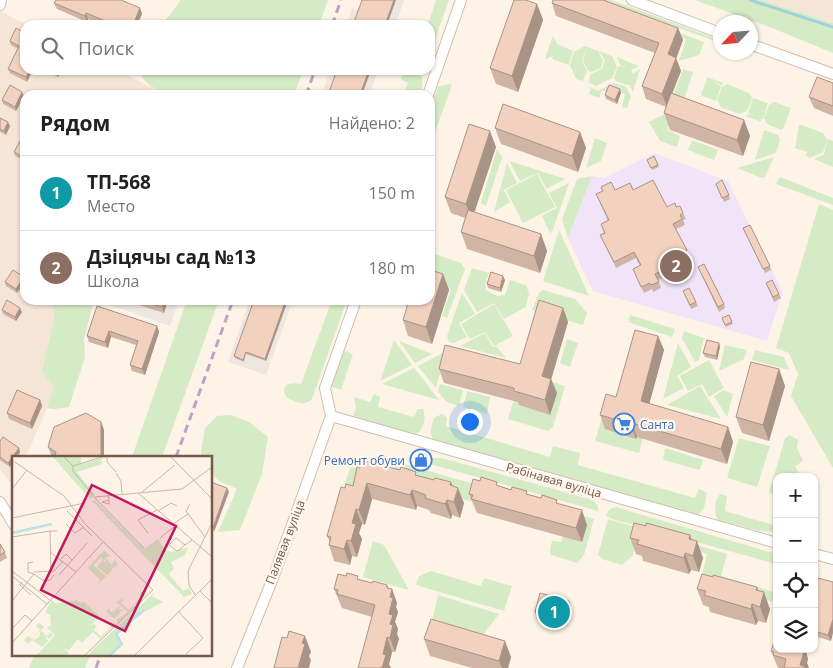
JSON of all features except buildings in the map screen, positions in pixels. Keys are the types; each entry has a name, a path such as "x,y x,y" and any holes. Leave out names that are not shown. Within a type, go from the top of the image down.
{"street":[{"path":"0,4 1,0"},
{"path":"435,75 461,0"},
{"path":"632,0 713,30"},
{"path":"758,47 833,74"},
{"path":"430,90 435,75"},
{"path":"332,416 325,388 354,305"},
{"name":"Рабінавая вуліца","path":"332,416 773,542"},
{"name":"Палявая вуліца","path":"237,668 273,578 332,416"},
{"path":"0,502 12,522"},
{"path":"818,555 833,559"}],"shaded area":[{"path":"363,0 404,0 397,20 348,20 352,8 359,11"},
{"path":"762,0 833,0 833,23"},
{"path":"0,11 20,21 20,75 127,75 154,89 20,90 20,305 82,305 47,408 29,450 26,456 12,456 12,480 10,483 0,469"},
{"path":"328,75 376,75 371,90 324,90"},
{"path":"654,153 728,181 783,292 767,341 593,291 568,238 592,176 604,178"},
{"path":"109,305 177,305 170,326"},
{"path":"248,305 291,305 266,375 228,362"}],"green space":[{"path":"181,0 328,0 321,20 166,20"},
{"path":"436,0 449,0 435,39 435,20 430,20"},
{"path":"583,0 591,0 704,42 699,55 679,61 686,39"},
{"path":"602,0 611,0 713,37 713,40"},
{"path":"695,0 762,0 833,23 833,53 758,23 758,15 736,15"},
{"path":"553,36 557,44 573,51 569,65 552,59 553,56 545,59"},
{"path":"585,46 598,51 603,61 601,68 591,72 588,71 583,61 585,53 593,50 584,53 582,61 587,71 583,81 576,79 570,65 574,52"},
{"path":"599,51 612,56 617,67 612,78 596,86 588,82 591,74 602,69 605,60"},
{"path":"617,57 639,66 631,70 633,74 640,69 633,92 629,84 616,81 614,78 618,67 629,68 620,65"},
{"path":"683,69 693,72 684,100 669,107"},
{"path":"141,75 301,75 296,90 157,90"},
{"path":"403,75 420,75 423,81 421,90 405,90 408,83 402,80 401,77"},
{"path":"706,77 724,83 721,85 709,80 721,86 716,101 701,95"},
{"path":"613,83 625,86 631,96 627,108 622,107 625,94 610,88 608,93 602,90 599,98 589,94 591,88 598,91"},
{"path":"448,84 452,85 435,132 435,95 438,87"},
{"path":"727,84 749,93 752,98 747,111 739,114 721,107 717,100 722,87"},
{"path":"753,98 768,103 763,119 761,119 762,122 745,116 753,115 748,113"},
{"path":"774,102 791,108 781,130 767,124 764,118 769,105"},
{"path":"673,110 667,130 680,136 677,147 660,141 649,122"},
{"path":"799,125 823,133 827,140 833,141 833,167 814,159 825,154 827,141 823,152 810,158 806,156 807,152 795,148"},
{"path":"764,130 778,135 780,140 776,153 755,160"},
{"path":"595,138 607,143 601,161 586,168"},
{"path":"692,140 718,150 714,160 688,150"},
{"path":"497,149 502,157 486,206 481,203"},
{"path":"774,157 765,177 762,178 737,168"},
{"path":"510,162 565,179 547,189 538,173 520,181"},
{"path":"507,163 517,183 504,190 510,202 494,212"},
{"path":"537,174 555,207 523,223 506,190"},
{"path":"592,176 568,238 562,219 577,179"},
{"path":"780,177 833,198 833,205 776,184"},
{"path":"569,183 552,232 550,233 542,216 557,208 549,193"},
{"path":"819,204 833,210 833,468 791,396 798,374 789,353 776,348"},
{"path":"559,230 589,296 543,281"},
{"path":"435,254 461,263 465,269 447,318 442,316 451,289 435,283"},
{"path":"472,268 489,273 485,285 486,290 497,296 505,295 510,280 526,285 529,293 526,307 504,319 494,303 477,312 464,290"},
{"path":"543,290 575,299 587,313 583,325 532,310 539,293"},
{"path":"462,293 475,314 459,323 467,337 454,343 449,342 447,336"},
{"path":"494,304 513,336 494,346 485,332 470,339 461,324"},
{"path":"53,305 93,305 84,340 85,357 69,407 54,409 47,408 54,386 42,372 55,315"},
{"path":"185,305 217,305 162,456 132,456"},
{"path":"330,305 345,305 312,399 303,403 287,398 284,390 286,385 292,383 301,384"},
{"path":"630,315 675,329 672,337 628,322"},
{"path":"684,331 704,338 699,360 695,362 682,338"},
{"path":"485,333 493,347 496,346 506,358 460,346"},
{"path":"567,339 578,343 570,367 560,363"},
{"path":"394,340 412,365 380,381"},
{"path":"399,341 432,354 415,363"},
{"path":"678,343 691,367 677,376 684,388 663,399"},
{"path":"725,345 747,350 744,359 719,371"},
{"path":"755,350 784,357 789,370 752,360"},
{"path":"346,351 353,354 341,390 331,386 342,353"},
{"path":"446,351 436,388 418,366"},
{"path":"709,360 724,388 709,397 702,384 688,391 680,376"},
{"path":"414,368 439,400 382,384"},
{"path":"522,373 565,386 553,427 548,431 508,419"},
{"path":"440,384 463,390 459,406 447,402 438,392"},
{"path":"700,386 716,410 721,419 667,405"},
{"path":"724,390 733,394 727,417 714,396"},
{"path":"467,391 490,397 487,414 463,407"},
{"path":"374,394 380,397 378,407 414,417 418,409 423,409 424,421 422,429 413,435 353,417 356,407 354,397 370,402"},
{"path":"607,399 650,411 639,453 595,441"},
{"path":"442,414 447,418 446,426 550,457 553,446 580,453 578,465 695,498 699,489 707,493 704,508 698,515 692,515 439,442 433,439 430,432 434,418"},
{"path":"231,415 249,422 268,437 262,474 240,530 218,532 237,489 219,481 212,474 212,456 203,456 201,452 205,428 217,416"},
{"path":"790,435 798,440 797,448 803,461 795,466 799,473 775,473 785,438"},
{"path":"739,438 770,446 757,487 727,478"},
{"path":"665,448 703,460 700,470 663,460"},
{"path":"377,456 594,519 584,555 577,563 551,555 552,541 561,542 570,515 473,502 394,478 337,509 350,468"},
{"path":"424,458 442,458 593,500 598,506 598,511 423,462"},
{"path":"773,479 773,494 769,493"},
{"path":"720,494 727,496 725,511 773,525 773,532 760,531 717,520 715,504"},
{"path":"615,507 773,553 773,563 612,519 606,516 609,510"},
{"path":"608,519 727,554 721,576 773,592 773,602 700,584 707,554 639,535 633,555 622,565 602,559 598,555"},
{"path":"373,541 384,545 409,590 363,577"},
{"path":"431,571 481,586 484,578 512,586 504,611 416,585 419,576"},
{"path":"438,595 499,614 482,636 432,621"},
{"path":"34,656 90,656 85,668 29,668"}],"waterway":[{"path":"750,0 833,27"}],"railway":[{"path":"334,20 341,0"},
{"path":"308,90 313,75"},
{"path":"176,456 231,305"},
{"path":"96,668 100,656"}],"place":[{"name":"Дзіцячы сад №13","path":"676,266"},
{"name":"Санта","path":"624,424"},
{"name":"Ремонт обуви","path":"421,460"},
{"name":"ТП-568","path":"554,612"}]}
